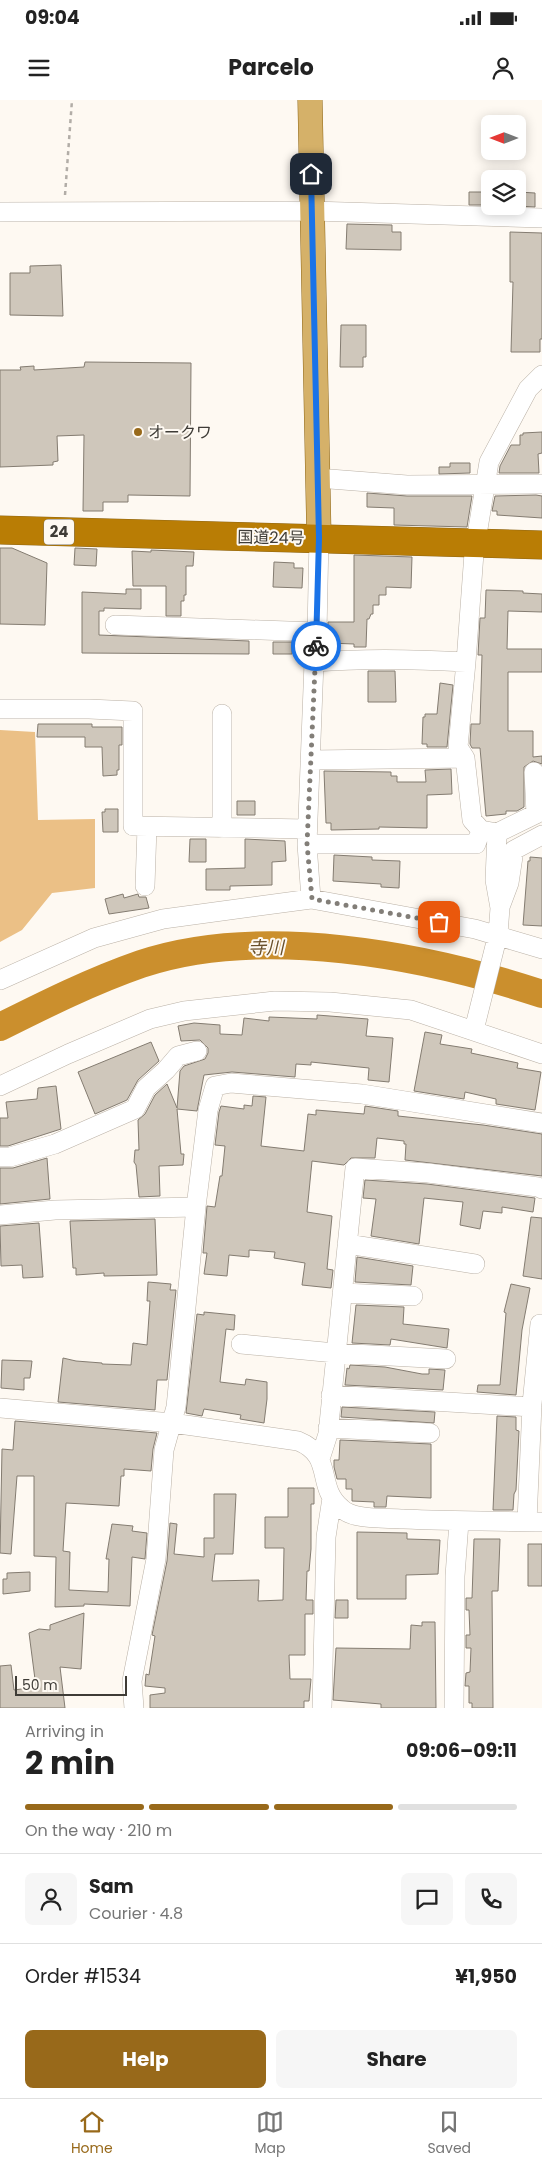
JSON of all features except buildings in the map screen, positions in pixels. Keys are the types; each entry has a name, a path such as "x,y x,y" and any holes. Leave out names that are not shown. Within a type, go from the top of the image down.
{"highway":[{"name":"国道24号","path":"0,530 542,545"}],"main road":[{"path":"310,100 319,538"}],"street":[{"path":"0,212 312,211 542,218"},
{"path":"500,908 489,832 472,820 465,758 458,747 474,553 483,486 489,462 528,389 542,375"},
{"path":"318,478 407,485 483,486 542,484"},
{"path":"312,899 307,836 314,662 317,632 319,538"},
{"path":"115,625 317,632"},
{"path":"314,662 419,659 466,662"},
{"path":"0,709 89,709 133,712 133,826 222,828 307,836 476,844 489,832 536,814 534,772"},
{"path":"222,714 222,828"},
{"path":"310,760 465,758"},
{"path":"145,886 147,827"},
{"path":"475,1028 497,938 500,908 509,882 514,850 542,835"},
{"path":"0,980 94,938 163,919 312,899 542,949"},
{"path":"0,1086 150,1019 184,1011 275,1001 330,1002 411,1010 475,1028 542,1054"},
{"path":"0,1157 55,1144 134,1109 146,1088 178,1056 197,1050"},
{"path":"134,1708 132,1682 156,1559 164,1450 176,1407 196,1206 208,1110 215,1086 231,1083 362,1094 542,1123"},
{"path":"320,1459 328,1428 355,1168 428,1173 542,1189"},
{"path":"0,1215 55,1210 196,1206"},
{"path":"347,1244 475,1264"},
{"path":"342,1293 414,1296"},
{"path":"0,1408 172,1423 298,1441 310,1446 320,1459 326,1485 332,1498 341,1509 357,1516 458,1522 534,1522 535,1405 540,1324 542,1324"},
{"path":"241,1344 335,1353 446,1359"},
{"path":"331,1395 535,1405"},
{"path":"328,1428 430,1433"},
{"path":"322,1708 326,1537 332,1498"},
{"path":"454,1708 455,1576 458,1522"}],"path":[{"path":"64,212 72,100"}],"shaded area":[{"path":"0,730 35,732 38,820 95,819 95,888 52,893 22,930 0,942"}],"waterway":[{"name":"寺川","path":"0,1027 87,985 141,964 188,952 238,946 343,949 395,957 447,967 542,994"}],"way so far":[{"path":"316,646 307,844 312,899 439,922"}],"place":[{"name":"オークワ","path":"138,432"}],"route":[{"path":"311,174 319,538 316,646"}]}
